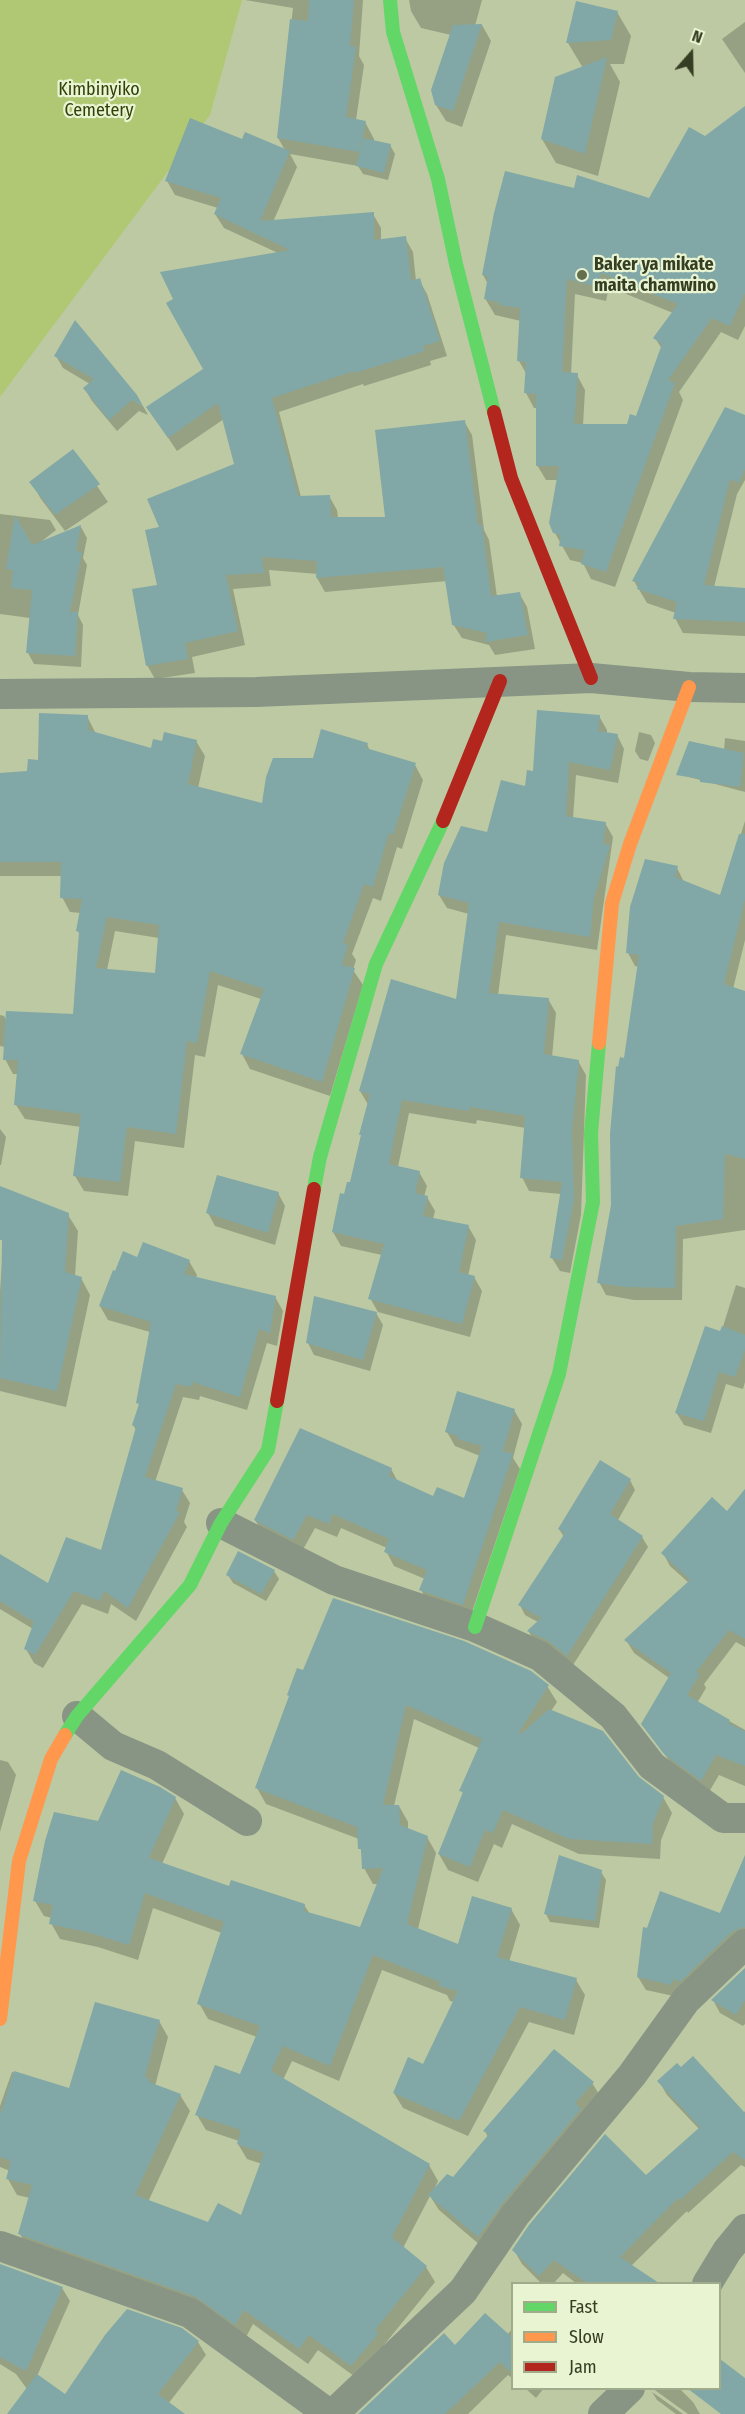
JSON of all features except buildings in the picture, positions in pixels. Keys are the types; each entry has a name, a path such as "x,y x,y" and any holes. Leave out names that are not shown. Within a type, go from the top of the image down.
{"street":[{"path":"390,0 393,32 438,179 456,264 511,478 591,678"},
{"path":"0,694 256,692 591,678 689,687 745,688"},
{"path":"0,2019 19,1861 51,1759 77,1716 190,1585 220,1523 268,1450 320,1157 376,964 453,799 500,681"},
{"path":"475,1627 559,1374 593,1202 591,1132 612,903 630,844 689,687"},
{"path":"220,1523 334,1580 475,1627 540,1656 613,1716 652,1766 723,1818 745,1818"},
{"path":"77,1716 113,1746 157,1765 248,1821"},
{"path":"0,2246 190,2313 331,2414 463,2291 516,2215 632,2075 686,2000 745,1944"},
{"path":"708,2282 727,2251 745,2229"},
{"path":"603,2414 628,2390"}],"green space":[{"name":"Kimbinyiko Cemetery","path":"0,0 242,0 210,115 0,397"}],"traffic: fast":[{"path":"390,0 393,32 438,179 456,264 494,412"},
{"path":"314,1189 320,1157 376,964 443,821"},
{"path":"475,1627 559,1374 593,1202 591,1133 599,1043"},
{"path":"65,1735 77,1716 190,1585 221,1523 268,1450 277,1401"}],"traffic: slow":[{"path":"599,1043 612,903 630,844 689,687"},
{"path":"0,2019 19,1861 51,1759 65,1735"}],"traffic: jam":[{"path":"494,412 511,478 591,678"},
{"path":"443,821 500,681"},
{"path":"277,1401 314,1189"}],"place":[{"name":"Baker ya mikate maita chamwino","path":"582,275"}]}
